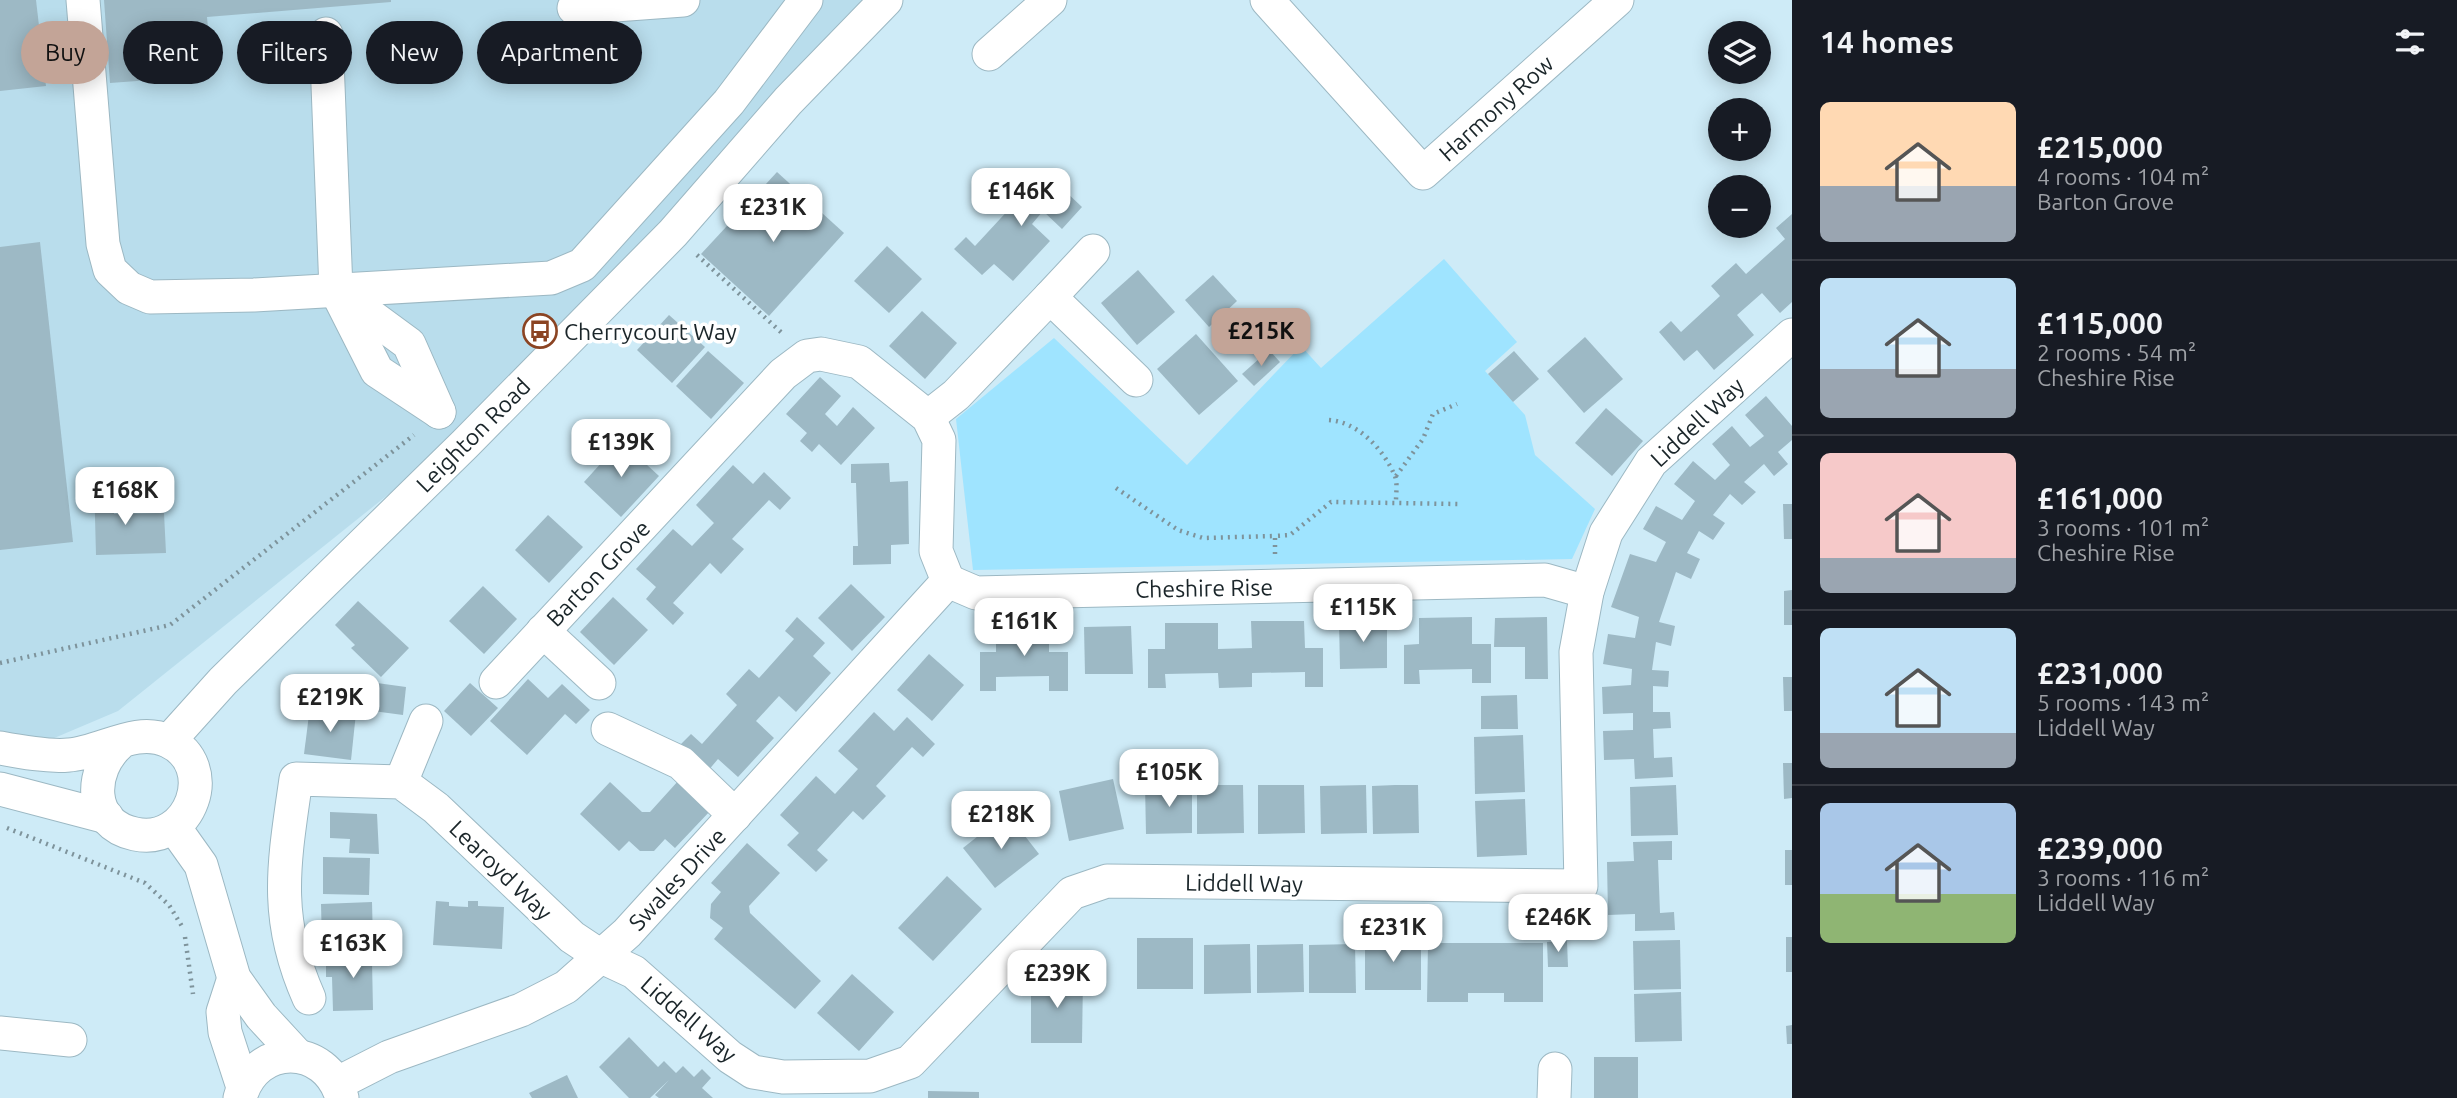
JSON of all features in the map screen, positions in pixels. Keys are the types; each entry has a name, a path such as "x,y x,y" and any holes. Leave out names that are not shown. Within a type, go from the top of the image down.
{"street":[{"path":"83,0 103,244 110,270 129,288 150,296 254,295 551,278 582,265 729,102 806,0"},
{"path":"574,8 683,0"},
{"name":"Leighton Road","path":"169,741 223,681 465,444 673,233 788,101 886,0"},
{"path":"989,54 1050,0"},
{"name":"Harmony Row","path":"1267,0 1423,173 1617,0"},
{"path":"328,84 336,290 377,371 439,412 465,444"},
{"path":"928,417 956,395 1093,251"},
{"path":"1051,297 1136,380"},
{"name":"Liddell Way","path":"602,957 634,972 730,1058 753,1072 872,1087 910,1062 1072,892 1107,881 1581,886 1576,652 1587,592 1606,533 1651,462 1786,352"},
{"path":"807,356 821,354 859,362 928,417 939,440 936,551 948,581"},
{"name":"Barton Grove","path":"495,682 783,374 807,356"},
{"name":"Cheshire Rise","path":"948,581 976,593 1545,580 1587,592"},
{"name":"Swales Drive","path":"340,1091 389,1057 521,1010 566,987 602,957 948,581"},
{"path":"543,631 598,683"},
{"path":"309,998 296,968 288,934 282,873 296,779 401,782 426,721"},
{"path":"608,729 681,763 735,815"},
{"path":"0,748 69,755 136,737 153,736 169,741 183,751 192,766 196,782 194,799 187,815 174,827 146,836 125,830 107,817 0,789"},
{"path":"107,817 99,802 96,786 99,769 107,754 120,743"},
{"name":"Learoyd Way","path":"401,782 436,808 572,937 602,957"},
{"path":"174,827 201,865 234,978 261,1016 297,1055"},
{"path":"234,978 223,1012 225,1032 242,1092"},
{"path":"0,1033 70,1040"},
{"path":"242,1092 252,1073 286,1055 314,1060 328,1070 340,1091"}],"path":[{"path":"673,233 807,356"},
{"path":"1395,476 1423,439 1433,414 1457,404"},
{"path":"1329,420 1342,421 1358,429 1374,445 1395,476 1396,501"},
{"path":"1115,488 1170,525 1203,538 1290,535 1331,502 1458,504"},
{"path":"1274,586 1275,536"},
{"path":"0,825 145,883 169,905 183,928 192,972 193,999"}],"shaded area":[{"path":"0,0 900,0 450,445 118,711 0,761"},
{"path":"1444,259 1517,342 1485,371 1525,415 1535,455 1595,509 1572,559 973,570 956,419 1054,338 1187,465 1301,346 1321,368"}],"building":[{"path":"0,0 36,0 38,21 21,21 21,84 46,86 0,91"},
{"path":"104,0 391,0 207,17 207,21 123,21 123,82 110,83 109,21 106,21"},
{"path":"1044,171 1082,207 1062,229 1043,211 1032,224 1050,241 1013,281 994,264 982,275 954,249 966,237 975,246 1012,206 1003,198 1015,185 1024,193"},
{"path":"777,172 844,233 769,316 701,254"},
{"path":"1792,214 1792,302 1780,313 1762,293 1737,315 1754,335 1714,370 1697,350 1684,361 1659,332 1671,321 1681,332 1720,296 1711,286 1736,263 1746,274 1785,239 1776,228"},
{"path":"40,242 73,542 0,550 0,247"},
{"path":"887,246 922,279 889,313 854,281"},
{"path":"1138,270 1175,312 1137,345 1101,303"},
{"path":"1213,275 1237,301 1209,327 1185,300"},
{"path":"922,311 957,343 925,379 889,346"},
{"path":"669,315 705,347 672,383 637,350"},
{"path":"1196,334 1238,381 1199,415 1157,369"},
{"path":"1585,337 1623,379 1584,413 1547,371"},
{"path":"1269,350 1280,362 1254,386 1242,374"},
{"path":"708,351 744,383 711,419 676,386"},
{"path":"1514,351 1539,379 1513,402 1488,374"},
{"path":"820,377 841,396 825,414 837,426 853,407 875,428 841,465 819,444 812,452 800,441 807,433 786,414"},
{"path":"1766,396 1792,426 1792,440 1778,452 1788,464 1774,476 1764,464 1744,482 1756,492 1742,505 1730,494 1713,515 1725,523 1713,540 1699,531 1687,553 1700,559 1691,579 1676,572 1659,622 1675,626 1671,646 1656,642 1652,670 1669,671 1668,687 1653,686 1653,712 1670,712 1671,728 1653,729 1654,758 1672,757 1673,777 1635,779 1634,759 1604,760 1603,731 1633,730 1633,713 1603,714 1602,687 1631,685 1632,669 1603,664 1608,634 1635,638 1639,617 1611,607 1630,554 1656,562 1666,542 1643,529 1656,506 1682,520 1695,501 1674,484 1693,461 1715,480 1730,465 1712,444 1732,426 1750,447 1764,436 1745,415"},
{"path":"1606,408 1643,441 1612,476 1575,443"},
{"path":"621,441 659,476 621,517 584,482"},
{"path":"889,463 890,482 908,481 909,544 891,545 891,564 853,565 853,546 858,546 856,483 851,483 851,464"},
{"path":"733,465 753,484 764,472 791,498 780,510 769,500 732,539 744,549 721,574 710,563 673,603 684,613 673,625 646,599 656,587 636,569 673,529 692,546 714,523 696,505"},
{"path":"113,479 114,514 164,513 166,553 96,555 94,480"},
{"path":"1783,504 1792,504 1792,539 1784,539"},
{"path":"548,515 583,547 549,583 515,550"},
{"path":"851,584 885,617 852,651 818,618"},
{"path":"483,586 517,619 484,654 449,621"},
{"path":"1792,590 1792,625 1784,625 1784,591"},
{"path":"613,597 648,630 614,665 580,632"},
{"path":"358,601 409,648 381,677 351,648 355,645 335,625"},
{"path":"797,617 825,643 813,656 831,673 796,712 779,696 756,721 774,738 738,777 718,759 707,772 679,746 691,734 702,744 737,705 726,694 749,669 759,678 794,639 785,631"},
{"path":"1472,617 1472,644 1491,644 1491,683 1472,683 1472,669 1419,670 1420,684 1404,684 1404,645 1419,644 1419,618"},
{"path":"1547,617 1548,679 1525,679 1525,647 1494,647 1495,618"},
{"path":"1387,620 1387,668 1340,669 1339,621"},
{"path":"1251,621 1304,621 1305,648 1323,648 1323,687 1305,687 1305,672 1252,673 1252,687 1219,688 1218,673 1165,674 1166,688 1148,688 1148,649 1165,649 1165,623 1218,623 1218,649 1252,648"},
{"path":"996,625 1049,625 1049,652 1068,652 1068,691 1049,691 1049,676 996,677 996,691 980,691 980,652 996,652"},
{"path":"1131,626 1133,674 1085,674 1084,627"},
{"path":"929,654 964,685 932,721 897,690"},
{"path":"1783,677 1792,677 1792,711 1784,711"},
{"path":"528,679 548,698 562,684 590,710 576,724 565,714 527,755 490,721"},
{"path":"377,683 406,687 403,715 373,711"},
{"path":"470,683 498,708 471,736 444,711"},
{"path":"1517,695 1518,729 1481,729 1481,696"},
{"path":"310,707 356,713 351,760 304,754"},
{"path":"874,712 894,731 907,717 935,744 923,757 912,747 876,786 886,796 863,820 853,811 817,850 828,860 816,872 787,845 799,833 780,815 816,776 835,794 858,769 838,751"},
{"path":"1523,735 1525,792 1475,794 1474,737"},
{"path":"1783,763 1792,763 1792,798 1784,799"},
{"path":"1113,779 1124,829 1069,841 1059,791"},
{"path":"679,780 711,810 675,848 665,839 654,851 640,851 629,841 619,851 580,814 610,782 642,812 650,812"},
{"path":"1145,785 1192,785 1192,833 1146,834"},
{"path":"1197,785 1243,785 1244,833 1197,834"},
{"path":"1258,785 1304,785 1305,833 1258,834"},
{"path":"1366,785 1367,833 1321,834 1320,786"},
{"path":"1418,785 1419,833 1373,834 1372,786"},
{"path":"1676,785 1678,835 1631,836 1630,787"},
{"path":"1525,799 1527,855 1477,857 1475,801"},
{"path":"330,812 377,814 379,854 349,853 350,839 330,838"},
{"path":"1007,813 1039,854 995,888 963,848"},
{"path":"1672,841 1672,860 1658,860 1660,913 1674,912 1675,930 1635,931 1635,914 1608,915 1607,862 1634,861 1633,842"},
{"path":"747,843 780,873 749,906 750,913 821,981 795,1009 714,939 723,928 710,918 711,904 721,892 711,883"},
{"path":"1785,850 1792,850 1792,885 1785,885"},
{"path":"323,857 370,858 369,895 323,894"},
{"path":"947,876 982,909 933,961 898,928"},
{"path":"436,901 449,902 449,906 468,907 468,901 478,901 478,906 504,907 502,949 433,945"},
{"path":"372,902 373,942 322,944 321,904"},
{"path":"1786,937 1792,937 1792,972 1786,972"},
{"path":"1137,938 1193,938 1193,989 1137,989"},
{"path":"1365,939 1421,939 1421,990 1365,990"},
{"path":"1680,940 1681,989 1634,990 1633,941"},
{"path":"1567,941 1568,967 1548,967 1547,942"},
{"path":"1428,943 1543,943 1543,1002 1504,1002 1504,993 1468,993 1468,1002 1427,1002"},
{"path":"1250,944 1251,993 1204,994 1204,945"},
{"path":"1303,944 1304,992 1257,993 1257,945"},
{"path":"1355,944 1356,993 1309,993 1309,945"},
{"path":"379,948 379,961 372,961 373,1010 333,1011 332,977 326,977 326,963 345,962 345,949"},
{"path":"852,974 894,1012 859,1051 817,1013"},
{"path":"1031,978 1083,978 1082,1043 1031,1043"},
{"path":"1681,992 1682,1041 1635,1042 1634,994"},
{"path":"1792,1025 1792,1044 1787,1044 1786,1026"},
{"path":"629,1037 658,1067 664,1061 676,1073 683,1066 694,1077 702,1069 711,1078 702,1088 713,1098 659,1098 655,1095 669,1080 650,1098 629,1098 599,1067"},
{"path":"1594,1057 1638,1057 1638,1098 1594,1098"},
{"path":"567,1075 578,1098 532,1098 529,1093"},
{"path":"928,1091 979,1092 979,1098 928,1098"}],"place":[{"name":"Cherrycourt Way","path":"540,331"}]}
